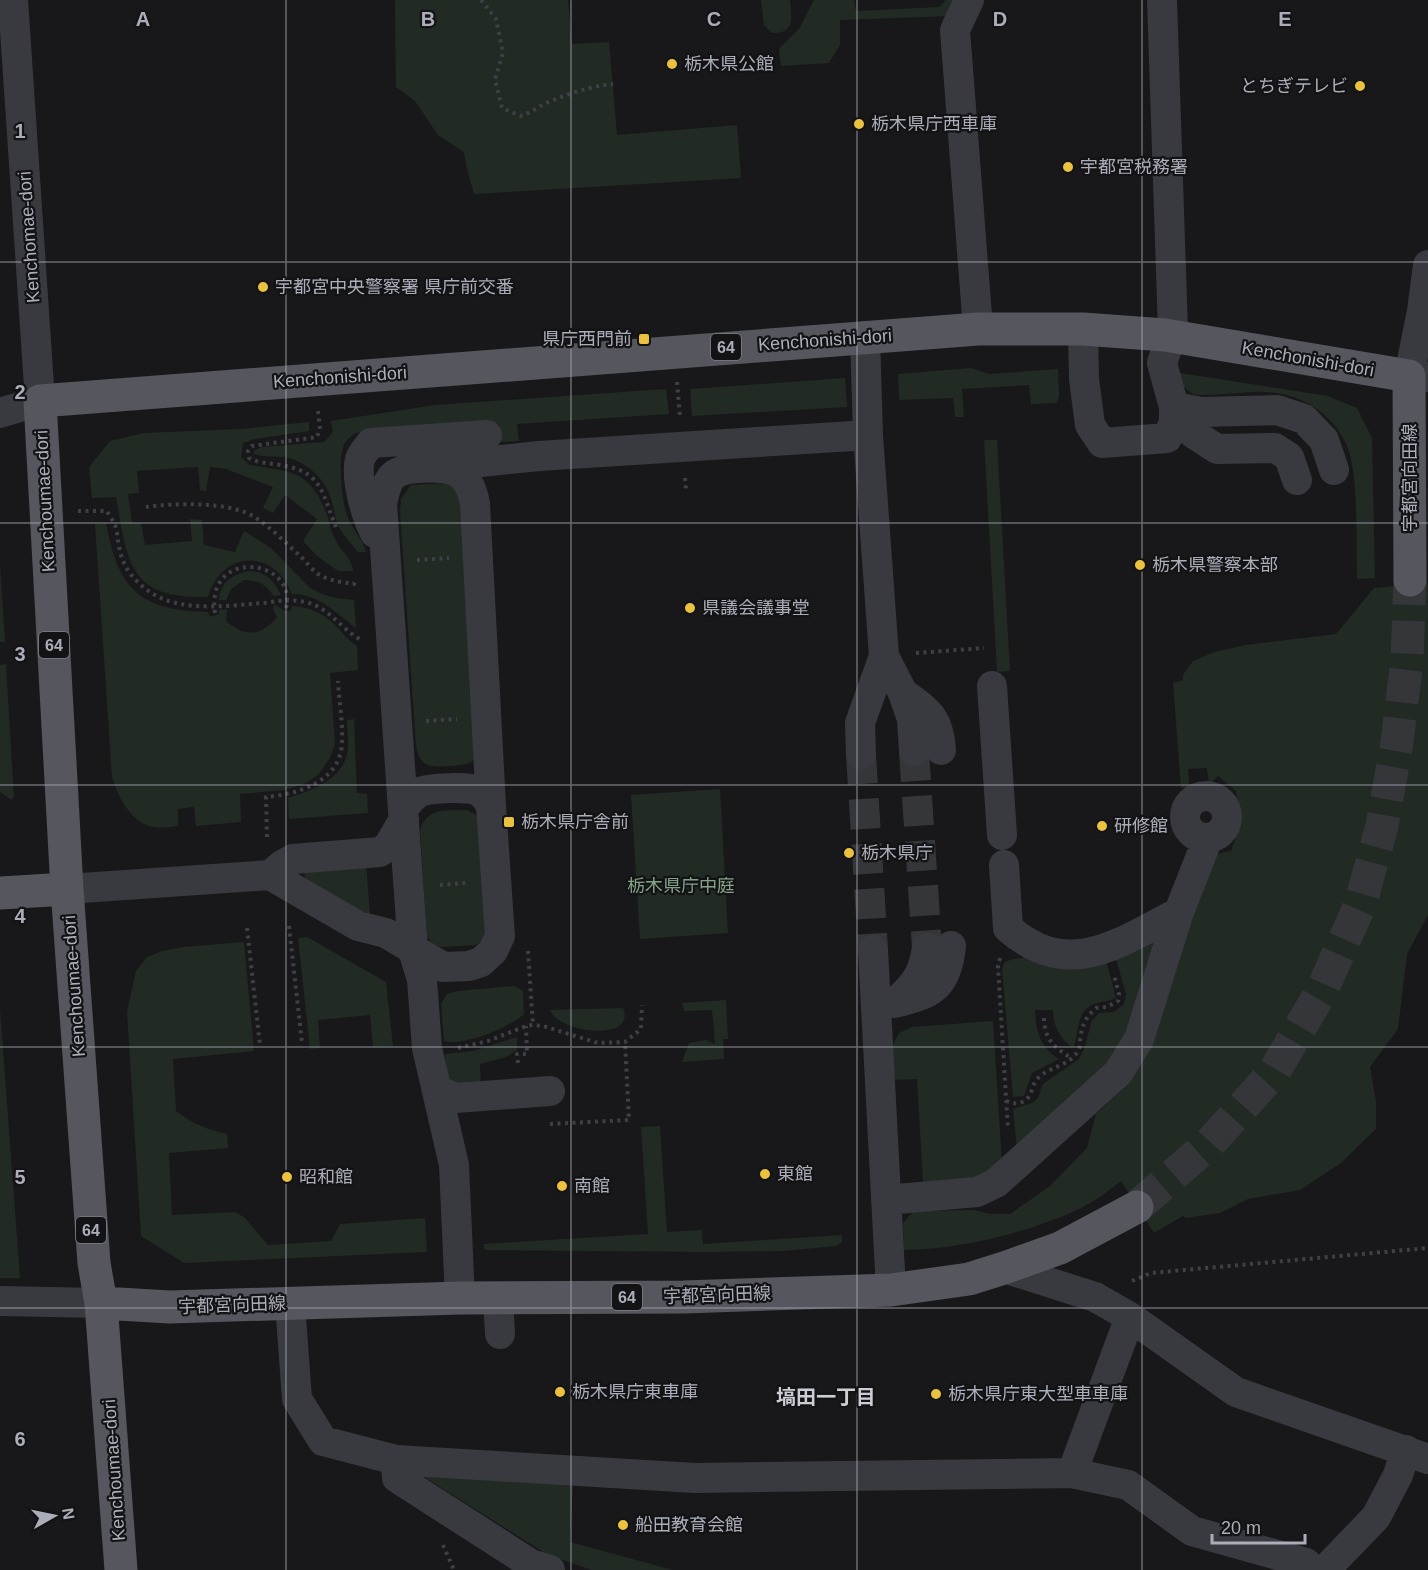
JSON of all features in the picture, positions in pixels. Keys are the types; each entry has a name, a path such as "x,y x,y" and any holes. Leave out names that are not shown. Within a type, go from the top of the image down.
{"main road":[{"name":"Kenchonishi-dori","path":"40,401 978,329 1083,328 1171,336 1419,376"},
{"name":"宇都宮向田線","path":"1410,580 1419,503 1419,376"},
{"name":"Kenchoumae-dori","path":"40,401 67,889 93,1263 101,1303 121,1570"},
{"path":"0,893 67,889"},
{"name":"宇都宮向田線","path":"101,1303 170,1307 460,1298 684,1297 891,1290 969,1279 1004,1268 1060,1248 1137,1207"}],"street":[{"name":"Kenchomae-dori","path":"14,0 40,401"},
{"path":"969,0 955,30 978,329"},
{"path":"1083,328 1084,379 1090,425 1102,443 1167,438 1173,422 1174,407 1162,363 1173,323 1162,0"},
{"path":"1419,376 1422,311 1428,265"},
{"path":"865,336 868,435 884,656 928,751"},
{"path":"0,413 40,401"},
{"path":"1174,407 1202,412 1277,410 1304,419 1324,440 1334,470"},
{"path":"1174,407 1194,434 1217,449 1275,448 1282,452 1289,457 1297,480"},
{"path":"386,555 365,512 362,495 360,458 371,443 488,435"},
{"path":"460,1298 454,1165 427,1048 422,980 413,950 382,504 385,489 392,476 407,469 525,457 868,435"},
{"path":"475,504 480,483 485,477 496,467 525,457"},
{"path":"67,889 270,875 358,926 386,933 443,967 469,966 481,962 493,951 500,936 475,504 466,481 456,471 443,466"},
{"path":"861,754 860,723 884,656"},
{"path":"992,686 1008,928 1022,940 1038,948 1064,956 1090,954 1105,949 1179,912"},
{"path":"270,875 282,865 293,860 380,852 389,845 408,802 422,791 469,788 479,791 491,806"},
{"path":"886,1200 977,1192 996,1183 1118,1073 1139,1039 1179,912 1208,838"},
{"path":"885,1004 914,986 939,947"},
{"path":"873,950 885,1004 886,1200 891,1290"},
{"path":"438,1090 455,1098 550,1091"},
{"path":"1004,1268 1095,1297 1130,1317 1236,1392 1417,1455 1398,1475 1376,1517 1324,1570"},
{"path":"498,1298 500,1334"},
{"path":"0,1301 101,1303"},
{"path":"290,1303 297,1399 323,1441 396,1460 695,1478 1072,1473 1128,1485 1192,1531 1306,1563 1312,1570"},
{"path":"1072,1473 1130,1317"},
{"path":"396,1460 397,1478 531,1564 550,1570"}],"path":[{"path":"481,0 496,19 503,52 495,79 502,108 521,116 549,102 591,86 613,84"},
{"path":"318,410 320,429 317,437 252,446 248,451 249,458 256,462 295,468 309,474 321,487 343,541"},
{"path":"146,507 168,504 201,505 226,508 254,516 317,574 336,582 354,584"},
{"path":"78,511 107,511 115,524 121,558 132,577 144,588 173,603 191,606 288,601 309,603 323,609 347,630 365,641"},
{"path":"386,555 477,556"},
{"path":"215,613 214,592 217,584 224,576 244,566 269,570 285,587 288,601 286,608"},
{"path":"884,656 984,648"},
{"path":"267,837 266,797 298,792 308,788 332,771 338,760 342,744 338,681"},
{"path":"396,723 487,717"},
{"path":"289,926 302,1042"},
{"path":"247,928 260,1045"},
{"path":"1008,928 998,966 1011,1169"},
{"path":"1006,1101 1016,1104 1030,1096 1033,1085 1039,1077 1059,1068 1079,1049 1082,1024 1088,1016 1096,1008 1107,1007 1118,1001 1116,981 1105,949"},
{"path":"427,1048 461,1048 488,1041 526,1026 543,1026 598,1043 625,1042 641,1029 642,1005"},
{"path":"1044,1018 1045,1032 1050,1041 1071,1058"},
{"path":"518,1071 517,1054 527,1054 526,1026"},
{"path":"548,1124 629,1120 625,1042"},
{"path":"1151,1273 1428,1248"},
{"path":"445,1551 454,1570"}],"green space":[{"path":"395,0 568,0 572,44 609,42 617,135 737,125 741,178 474,194 464,152 438,135 415,101 396,87"},
{"path":"761,0 790,0 791,18 785,31 772,33 764,25"},
{"path":"814,0 854,0 856,11 939,7 946,0 956,0 949,16 840,20 840,45 829,63 781,66 779,49 799,29"},
{"path":"971,368 989,374 1058,369 1057,403 1031,404 1029,385 962,389 964,417 955,417 953,398 899,400 898,374"},
{"path":"1180,373 1328,396 1357,408 1372,438 1375,578 1357,579 1356,511 1351,458 1340,433 1331,421 1309,404 1283,394 1253,392 1193,394 1182,385"},
{"path":"845,378 847,407 692,416 690,389"},
{"path":"666,389 669,414 517,424 519,441 500,442 498,424 355,433 346,442 341,458 342,492 348,518 366,552 358,552 342,532 326,487 312,470 292,459 254,454 254,451 261,447 324,442 333,432 331,421 435,405"},
{"path":"309,422 309,431 243,443 241,457 249,465 289,472 307,482 321,502 337,543 350,562 353,571 338,571 317,556 303,541 317,519 285,495 273,513 263,508 273,487 226,469 210,467 206,491 200,490 198,467 137,471 139,493 128,494 132,523 141,523 145,545 192,541 190,519 202,520 204,545 235,552 244,531 271,548 310,588 336,598 354,600 356,628 318,600 292,594 284,579 273,568 261,562 236,563 224,570 215,581 208,597 182,596 162,592 147,584 136,572 129,558 116,497 92,498 89,467 110,441 143,433 240,429"},
{"path":"984,440 997,440 1010,671 997,672"},
{"path":"449,483 463,493 474,760 462,765 432,766 420,759 416,746 400,512 401,499 411,485"},
{"path":"106,523 117,564 125,579 136,592 149,601 184,611 208,612 210,617 219,614 219,610 227,609 226,621 247,632 265,628 277,617 273,609 274,605 282,610 290,611 292,606 306,608 329,620 357,646 358,670 330,673 335,744 330,758 318,775 306,783 285,790 240,794 241,822 196,826 194,807 178,809 178,826 164,828 142,823 130,812 121,799 112,777 95,524"},
{"path":"0,565 5,642 0,642"},
{"path":"250,571 261,573 269,578 281,595 273,596 261,583 244,580 231,589 226,600 219,600 222,588 228,580"},
{"path":"1428,583 1428,915 1407,954 1398,1029 1370,1067 1376,1101 1376,1129 1341,1163 1300,1190 1248,1199 1220,1213 1186,1218 1183,1216 1154,1233 1121,1181 1085,1206 1059,1218 1016,1232 948,1247 904,1250 903,1223 914,1211 974,1210 990,1214 1010,1214 1050,1186 1087,1148 1096,1114 1124,1088 1149,1041 1211,855 1231,851 1241,823 1236,791 1218,776 1209,785 1207,768 1188,769 1189,787 1181,788 1173,683 1183,680 1183,675 1193,661 1214,652 1246,645 1336,634 1374,588"},
{"path":"6,664 14,797 11,800 0,792 0,665"},
{"path":"354,719 357,793 367,794 368,813 289,819 288,798 326,782 341,768 348,749 347,720"},
{"name":"栃木県庁中庭","path":"720,789 728,933 640,939 631,795"},
{"path":"445,810 467,810 480,817 489,928 483,941 475,945 440,947 427,937 420,830 423,822 433,813"},
{"path":"366,862 370,915 360,914 306,879 304,874 306,870"},
{"path":"307,937 386,982 393,1046 373,1047 370,1015 318,1020 320,1048 310,1049 298,938"},
{"path":"1162,937 1120,1052 1017,1149 1013,1109 1032,1103 1038,1098 1043,1084 1079,1059 1085,1047 1091,1022 1099,1013 1114,1012 1124,1004 1126,994 1115,955"},
{"path":"244,942 254,1051 173,1059 176,1111 200,1126 227,1134 228,1148 169,1153 172,1215 235,1212 244,1217 268,1245 331,1241 340,1224 425,1218 427,1252 184,1263 141,1236 127,1012 136,971 147,957 162,951"},
{"path":"1029,957 1106,960 1116,998 1092,1005 1083,1013 1073,1048 1058,1032 1053,1010 1035,1010 1040,1038 1047,1049 1059,1059 1032,1073 1024,1096 1013,1097 1002,969 1005,962"},
{"path":"514,986 523,991 524,1014 518,1019 474,1039 444,1041 441,1004 447,994"},
{"path":"726,1000 728,1039 723,1039 724,1059 682,1062 689,1043 706,1040 715,1044 712,1010 684,1011 682,1003"},
{"path":"623,1008 624,1019 619,1026 595,1031 567,1025 556,1018 550,1010"},
{"path":"0,1009 20,1278 0,1278"},
{"path":"993,1021 1002,1163 977,1178 923,1182 917,1079 894,1080 892,1046 899,1033 912,1027"},
{"path":"517,1037 517,1050 506,1057 480,1064 481,1087 448,1082 445,1054 473,1051"},
{"path":"660,1126 667,1232 702,1230 703,1244 842,1235 842,1242 836,1246 783,1251 485,1250 483,1244 648,1234 641,1127"},
{"path":"421,1475 573,1484 570,1542 673,1570 592,1570 548,1555"}],"tunnel":[{"path":"1137,1207 1210,1143 1274,1072 1321,992 1360,905 1382,826 1397,742 1407,660 1410,580"},
{"path":"914,751 927,948"},
{"path":"861,754 873,950"}],"place":[{"name":"栃木県公館","path":"672,64"},
{"name":"とちぎテレビ","path":"1360,86"},
{"name":"栃木県庁西車庫","path":"859,124"},
{"name":"宇都宮税務署","path":"1068,167"},
{"name":"宇都宮中央警察署 県庁前交番","path":"263,287"},
{"name":"県庁西門前","path":"644,339"},
{"name":"栃木県警察本部","path":"1140,565"},
{"name":"県議会議事堂","path":"690,608"},
{"name":"栃木県庁舎前","path":"509,822"},
{"name":"研修館","path":"1102,826"},
{"name":"栃木県庁","path":"849,853"},
{"name":"東館","path":"765,1174"},
{"name":"昭和館","path":"287,1177"},
{"name":"南館","path":"562,1186"},
{"name":"栃木県庁東車庫","path":"560,1392"},
{"name":"栃木県庁東大型車車庫","path":"936,1394"},
{"name":"船田教育会館","path":"623,1525"}],"district":[{"name":"塙田一丁目","path":"826,1397"}]}
